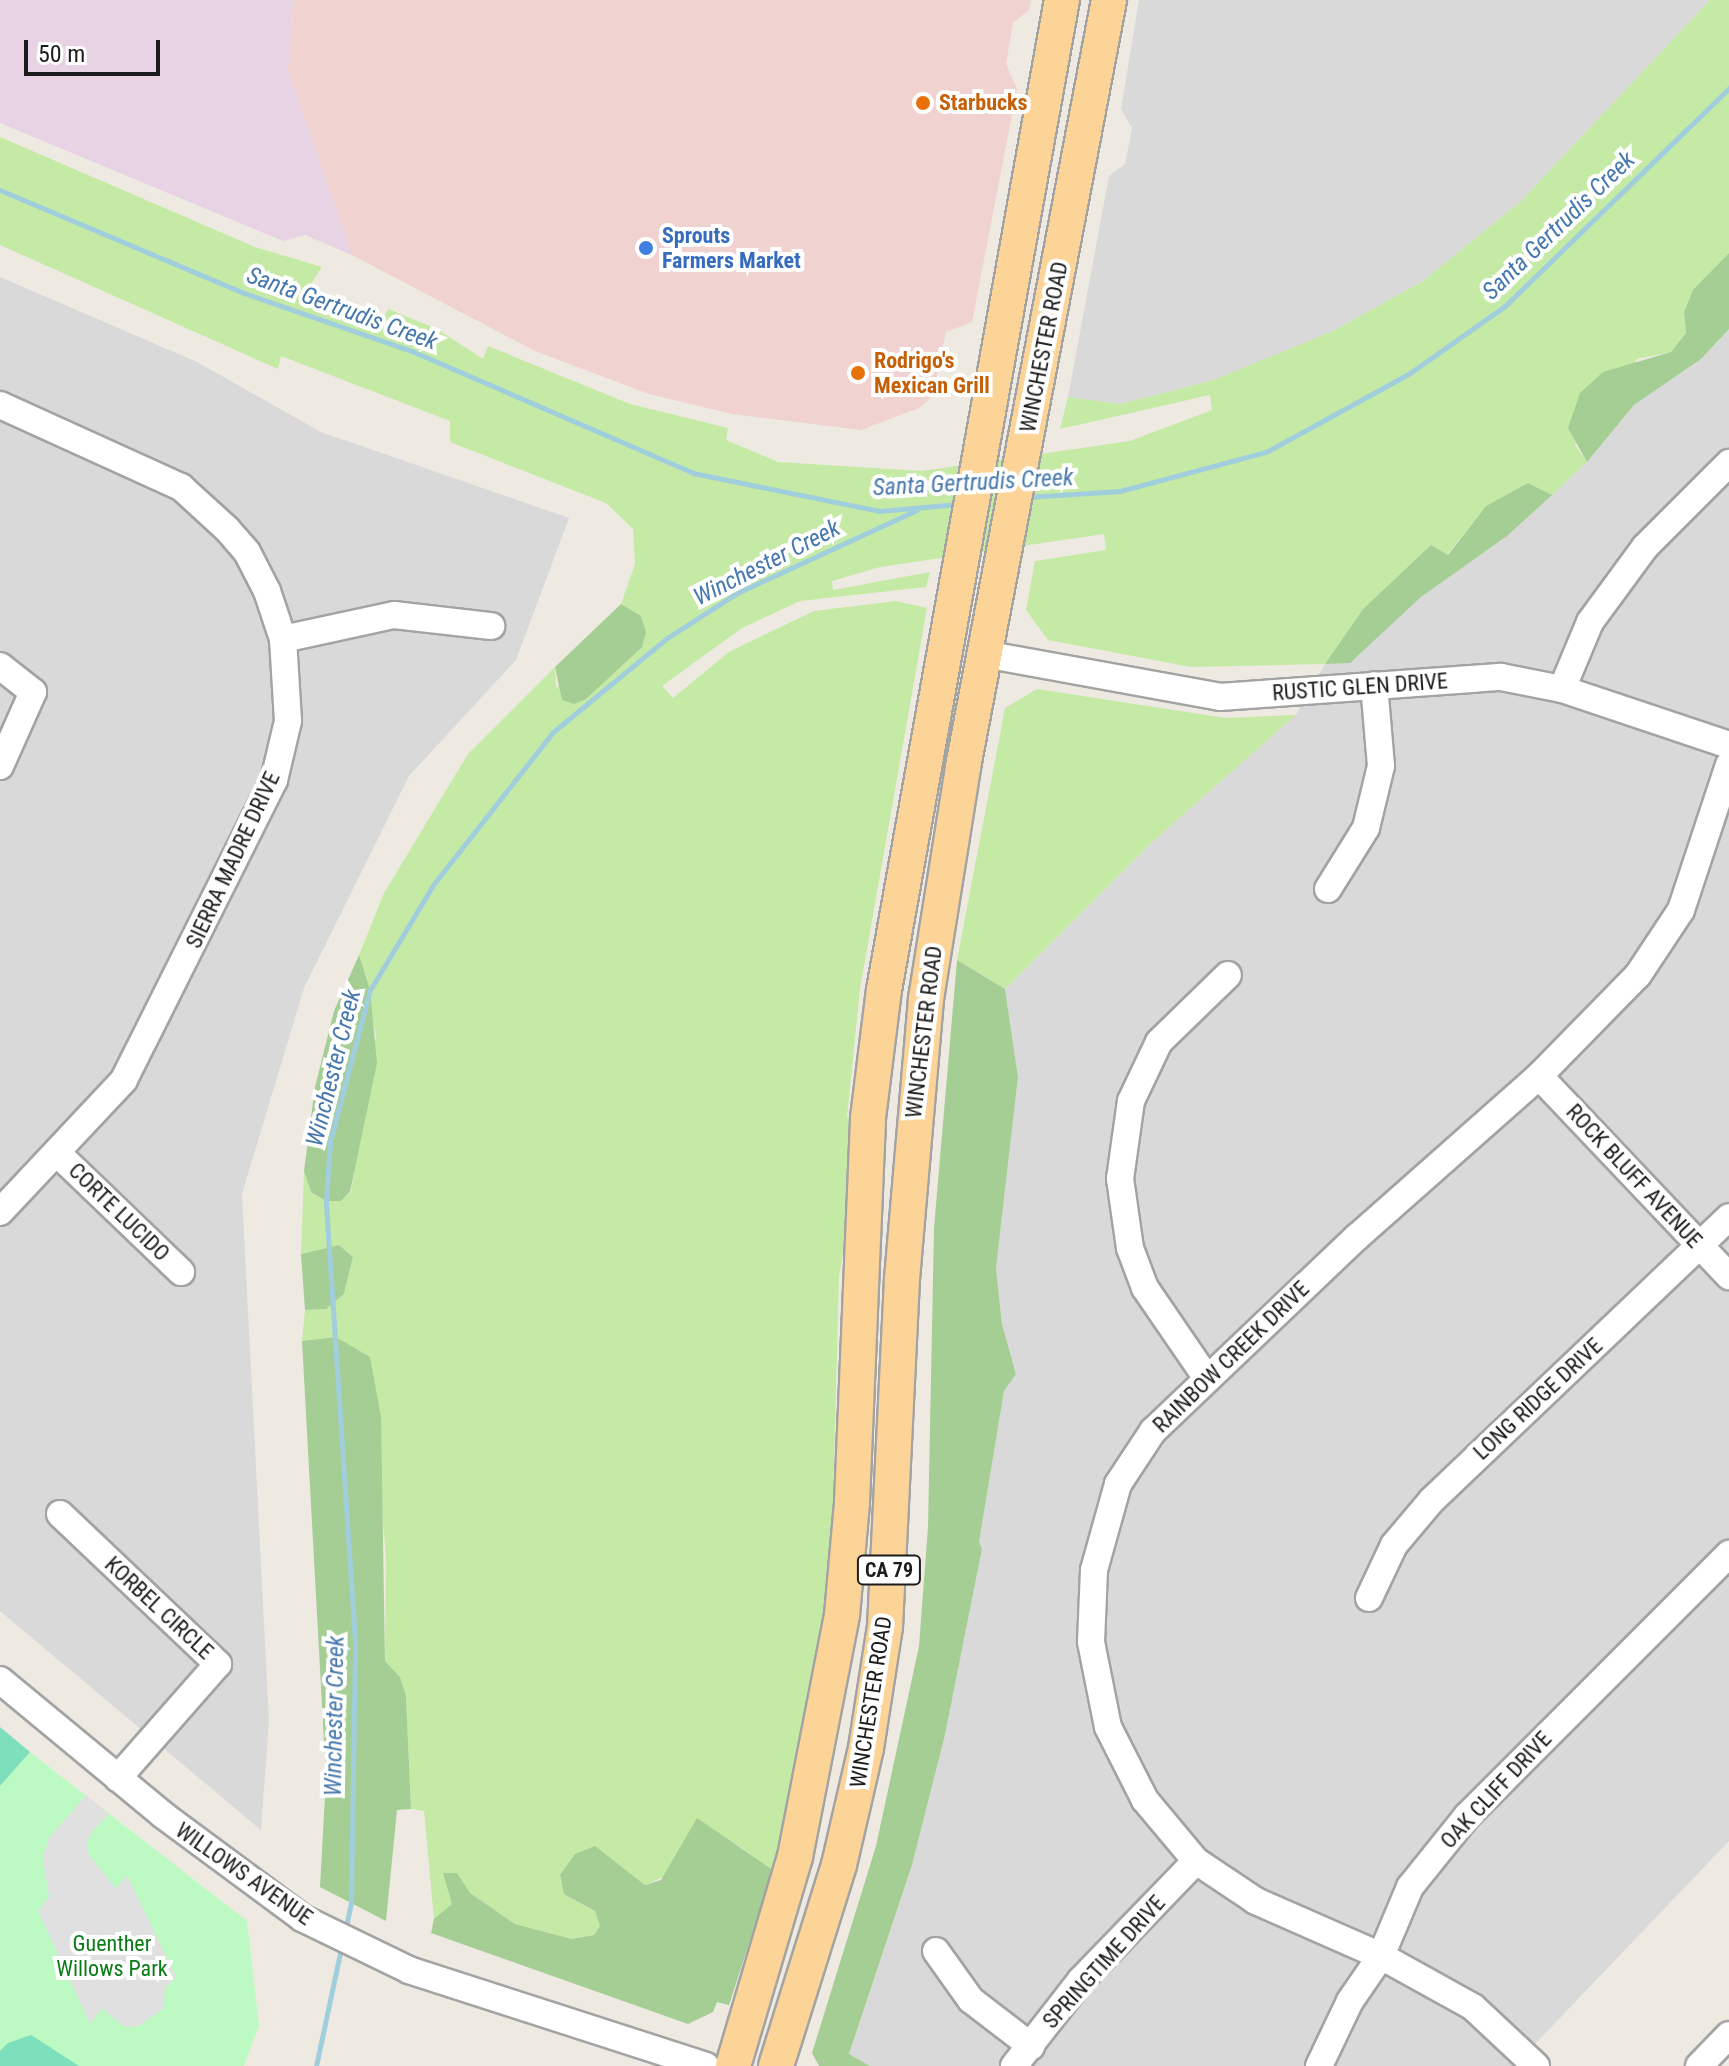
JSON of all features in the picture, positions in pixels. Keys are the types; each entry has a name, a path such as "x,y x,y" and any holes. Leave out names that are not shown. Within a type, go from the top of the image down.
{"main road":[{"name":"WINCHESTER ROAD","path":"733,2066 795,1857 842,1615 852,1502 868,1118 884,990 951,596 989,412 1062,0"},
{"name":"WINCHESTER ROAD","path":"776,2066 843,1851 885,1627 918,1061 984,654 1109,0"}],"street":[{"name":"SIERRA MADRE DRIVE","path":"0,405 137,463 207,508 247,552 283,639 288,721 274,780 124,1080 0,1212"},
{"path":"1562,689 1590,622 1645,547 1729,463"},
{"path":"283,639 394,615 491,626"},
{"name":"RUSTIC GLEN DRIVE","path":"984,654 1220,697 1501,677 1562,689 1729,745"},
{"path":"0,666 33,692 0,766"},
{"path":"1328,889 1366,828 1381,766 1374,685"},
{"name":"RAINBOW CREEK DRIVE","path":"1536,2066 1473,2007 1381,1956 1256,1901 1196,1861 1145,1800 1108,1727 1091,1642 1094,1570 1118,1484 1153,1431 1206,1377 1539,1076 1638,975 1681,910 1729,765"},
{"path":"1206,1377 1145,1288 1130,1248 1120,1179 1131,1101 1159,1042 1228,975"},
{"name":"ROCK BLUFF AVENUE","path":"1539,1076 1729,1276"},
{"name":"CORTE LUCIDO","path":"57,1153 181,1272"},
{"name":"LONG RIDGE DRIVE","path":"1369,1598 1394,1545 1432,1500 1729,1217"},
{"name":"KORBEL CIRCLE","path":"60,1514 218,1664 118,1778"},
{"name":"OAK CLIFF DRIVE","path":"1319,2066 1350,2001 1381,1956 1410,1887 1467,1816 1729,1554"},
{"name":"WILLOWS AVENUE","path":"0,1680 118,1778 302,1918 389,1962 706,2066"},
{"name":"SPRINGTIME DRIVE","path":"1023,2056 1081,1980 1196,1861"},
{"path":"936,1951 971,2000 1023,2056"},
{"path":"1699,2066 1729,2035"}],"shaded area":[{"path":"0,0 293,0 288,70 352,255 305,235 283,241 0,123"},
{"path":"293,0 1031,0 1029,10 1013,23 1006,64 1017,89 972,322 946,332 932,397 919,408 861,430 732,414 649,394 535,351 352,255 288,70"},
{"path":"1139,0 1710,0 1520,202 1423,281 1333,331 1265,360 1214,380 1120,404 1068,397 1109,176 1125,164 1132,128 1121,109"},
{"path":"0,277 197,362 321,432 569,518 516,660 409,776 304,988 242,1194 269,1721 261,1830 0,1611"},
{"path":"1729,329 1729,1841 1514,2066 870,2066 849,2054 912,1865 945,1735 982,1549 979,1542 1004,1390 1016,1373 1002,1324 996,1268 1018,1077 1005,989 1152,842 1296,715 1325,664 1350,662 1421,597 1507,536 1587,462 1634,405 1701,359"},
{"path":"86,1795 109,1814 94,1829 87,1842 89,1855 116,1889 127,1875 176,1977 165,1988 164,2008 139,2026 124,2027 102,2008 90,2024 38,1911 49,1897 43,1858 49,1838"}],"green space":[{"path":"1710,0 1729,0 1729,253 1693,291 1684,312 1686,333 1671,352 1637,359 1575,445 1587,462 1552,495 1528,483 1486,506 1447,555 1431,545 1363,609 1325,664 1191,667 1048,640 1026,610 1035,561 1106,550 1104,534 880,567 832,581 833,590 930,572 926,587 800,601 742,628 662,686 673,698 729,652 814,611 896,601 927,608 860,989 847,1117 868,1118 839,1276 832,1542 818,1660 773,1870 736,1844 645,1885 595,1847 575,1854 560,1876 565,1894 595,1911 600,1926 594,1935 572,1939 515,1924 470,1893 434,1919 424,1811 411,1809 406,1696 400,1677 385,1661 386,1559 370,1358 336,1337 302,1341 305,1310 326,1309 344,1294 353,1257 339,1245 301,1254 304,1171 311,1192 341,1201 351,1192 376,1036 359,955 384,893 468,754 555,667 556,688 641,616 621,604 635,564 633,529 606,503 450,442 450,421 281,356 278,369 0,245 0,137 255,247 322,267 309,287 384,318 388,309 437,329 483,359 488,346 630,404 728,428 726,440 778,462 922,471 1130,441 1212,410 1210,395 1060,429 1068,397 1120,404 1214,380 1333,331 1423,281 1520,202"},
{"path":"1729,253 1729,329 1701,359 1634,405 1587,462 1568,428 1580,393 1603,372 1671,352 1686,333 1684,312 1693,290"},
{"path":"1528,483 1552,495 1507,536 1421,597 1350,663 1325,664 1363,609 1431,545 1448,555 1486,506"},
{"path":"621,604 641,616 646,632 642,647 586,699 574,704 562,700 555,667"},
{"path":"1037,689 1226,718 1296,715 1152,842 1005,989 957,960 1005,708"},
{"path":"359,955 370,990 377,1063 350,1192 341,1201 326,1201 311,1192 304,1171 315,1087 334,1011"},
{"path":"957,960 1005,989 1018,1077 996,1268 1002,1324 1016,1374 1004,1391 979,1542 982,1549 945,1735 912,1865 849,2054 870,2066 819,2066 812,2053 876,1846 919,1646 928,1527 934,1228"},
{"path":"339,1245 353,1257 344,1294 326,1309 305,1310 301,1254"},
{"path":"336,1337 370,1357 381,1417 385,1661 400,1677 406,1696 411,1809 397,1810 386,1921 320,1887 326,1778 302,1341"},
{"path":"0,1727 30,1752 0,1786"},
{"name":"Guenther Willows Park","path":"30,1752 247,1921 259,2025 244,2066 0,2066 0,1786"},
{"path":"697,1818 773,1870 729,2005 717,2002 713,2012 688,2024 431,1933 434,1919 452,1904 443,1873 457,1873 470,1893 515,1924 572,1939 594,1935 600,1926 595,1911 564,1894 560,1875 575,1854 595,1846 645,1885 661,1880"},
{"path":"31,2035 79,2066 0,2066 0,2051 8,2043"}],"waterway":[{"name":"Santa Gertrudis Creek","path":"1028,497 1120,491 1266,452 1410,373 1505,306 1729,88"},
{"name":"Santa Gertrudis Creek","path":"0,190 244,293 414,352 693,473 879,511 959,504"},
{"name":"Winchester Creek","path":"345,1931 351,1903 355,1641 326,1201 330,1142 370,990 433,885 553,732 667,638 737,593 917,510"},
{"path":"316,2066 342,1944"}],"place":[{"name":"Starbucks","path":"923,103"},
{"name":"Sprouts Farmers Market","path":"646,248"},
{"name":"Rodrigo's Mexican Grill","path":"858,373"}]}
